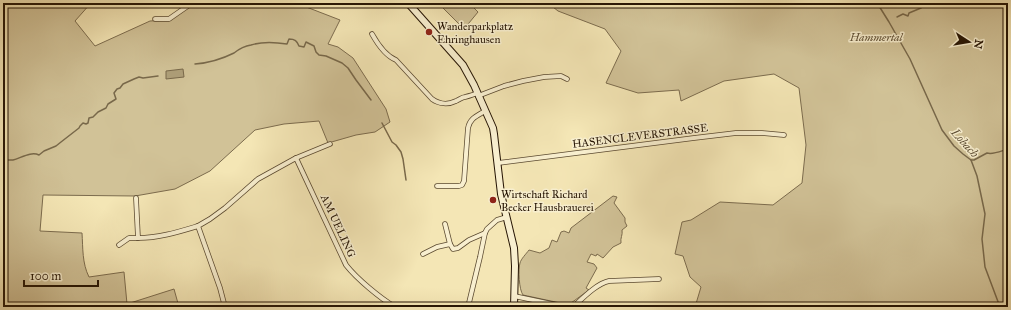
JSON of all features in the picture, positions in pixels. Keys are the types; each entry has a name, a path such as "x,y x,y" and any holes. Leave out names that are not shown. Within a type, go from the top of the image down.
{"main road":[{"path":"408,3 461,62 470,77 492,128 498,163 501,194 514,248 514,307"}],"street":[{"path":"155,19 169,19 192,3"},
{"path":"372,34 376,41 391,58 396,60 432,99 444,104 451,103 465,97 478,95 522,80 561,76 567,79"},
{"path":"437,186 462,185 464,180 469,122 485,111"},
{"name":"HASENCLEVERSTRASSE","path":"498,163 729,134 762,133 784,135"},
{"path":"119,245 129,238 174,234 198,226 225,208 258,179 296,158 330,144"},
{"name":"AM UELING","path":"296,158 346,265 352,273 395,307"},
{"path":"136,198 138,238"},
{"path":"468,307 485,233 487,229 497,220 507,217"},
{"path":"445,224 450,244 453,249 458,248 469,240 485,233"},
{"path":"198,226 220,288 225,307"},
{"path":"423,254 437,247 450,244"},
{"path":"514,296 572,307 604,282 659,279"},
{"path":"386,307 390,304"}],"green space":[{"path":"3,3 91,3 75,21 95,46 150,21 170,20 195,3 296,3 340,20 328,44 338,47 353,58 386,109 390,122 375,132 356,135 328,143 319,121 284,124 255,130 210,171 175,189 135,196 43,195 40,231 82,233 84,261 89,277 124,272 127,304 174,289 179,307 3,307"},
{"path":"438,3 469,3 478,12 464,29"},
{"name":"Hammertal","path":"548,3 1008,3 1008,307 695,307 701,287 690,277 683,256 675,254 682,222 691,220 720,202 773,205 802,183 806,145 799,88 774,74 724,81 681,101 679,90 638,93 606,83 621,51 605,29 558,11"},
{"path":"613,196 617,197 614,203 625,218 627,226 622,230 621,243 613,247 603,258 597,254 596,256 591,254 587,262 594,264 597,268 586,288 589,290 571,303 565,304 523,295 520,284 519,266 521,260 529,250 540,253 549,248 552,240 557,242 561,232 564,231 569,233 571,228"}],"shaded area":[{"path":"183,69 184,77 166,79 166,71"}],"waterway":[{"name":"Lobach","path":"875,3 879,6 910,59 942,130 954,146 971,160 977,176 985,214 982,239 985,267 1000,307"},
{"path":"897,17 903,14 908,16 909,13 921,8 925,3"},
{"path":"195,64 220,59 244,47 260,43 269,42 287,44 289,39 291,39 296,41 299,46 304,47 306,42 314,46 319,55 326,56 342,63 348,68 371,100"},
{"path":"3,160 13,160 33,154 39,155 56,146 79,128 83,123 88,123 89,118 106,108 108,104 116,99 114,93 123,84 139,77 143,78 158,76"},
{"path":"382,123 392,142 401,152 406,180"},
{"path":"971,160 974,160 987,153 994,153 1008,149"},
{"path":"1008,181 1006,212 1008,229"}],"place":[{"name":"Wanderparkplatz Ehringhausen","path":"429,32"},
{"name":"Wirtschaft Richard Becker Hausbrauerei","path":"493,200"}]}
